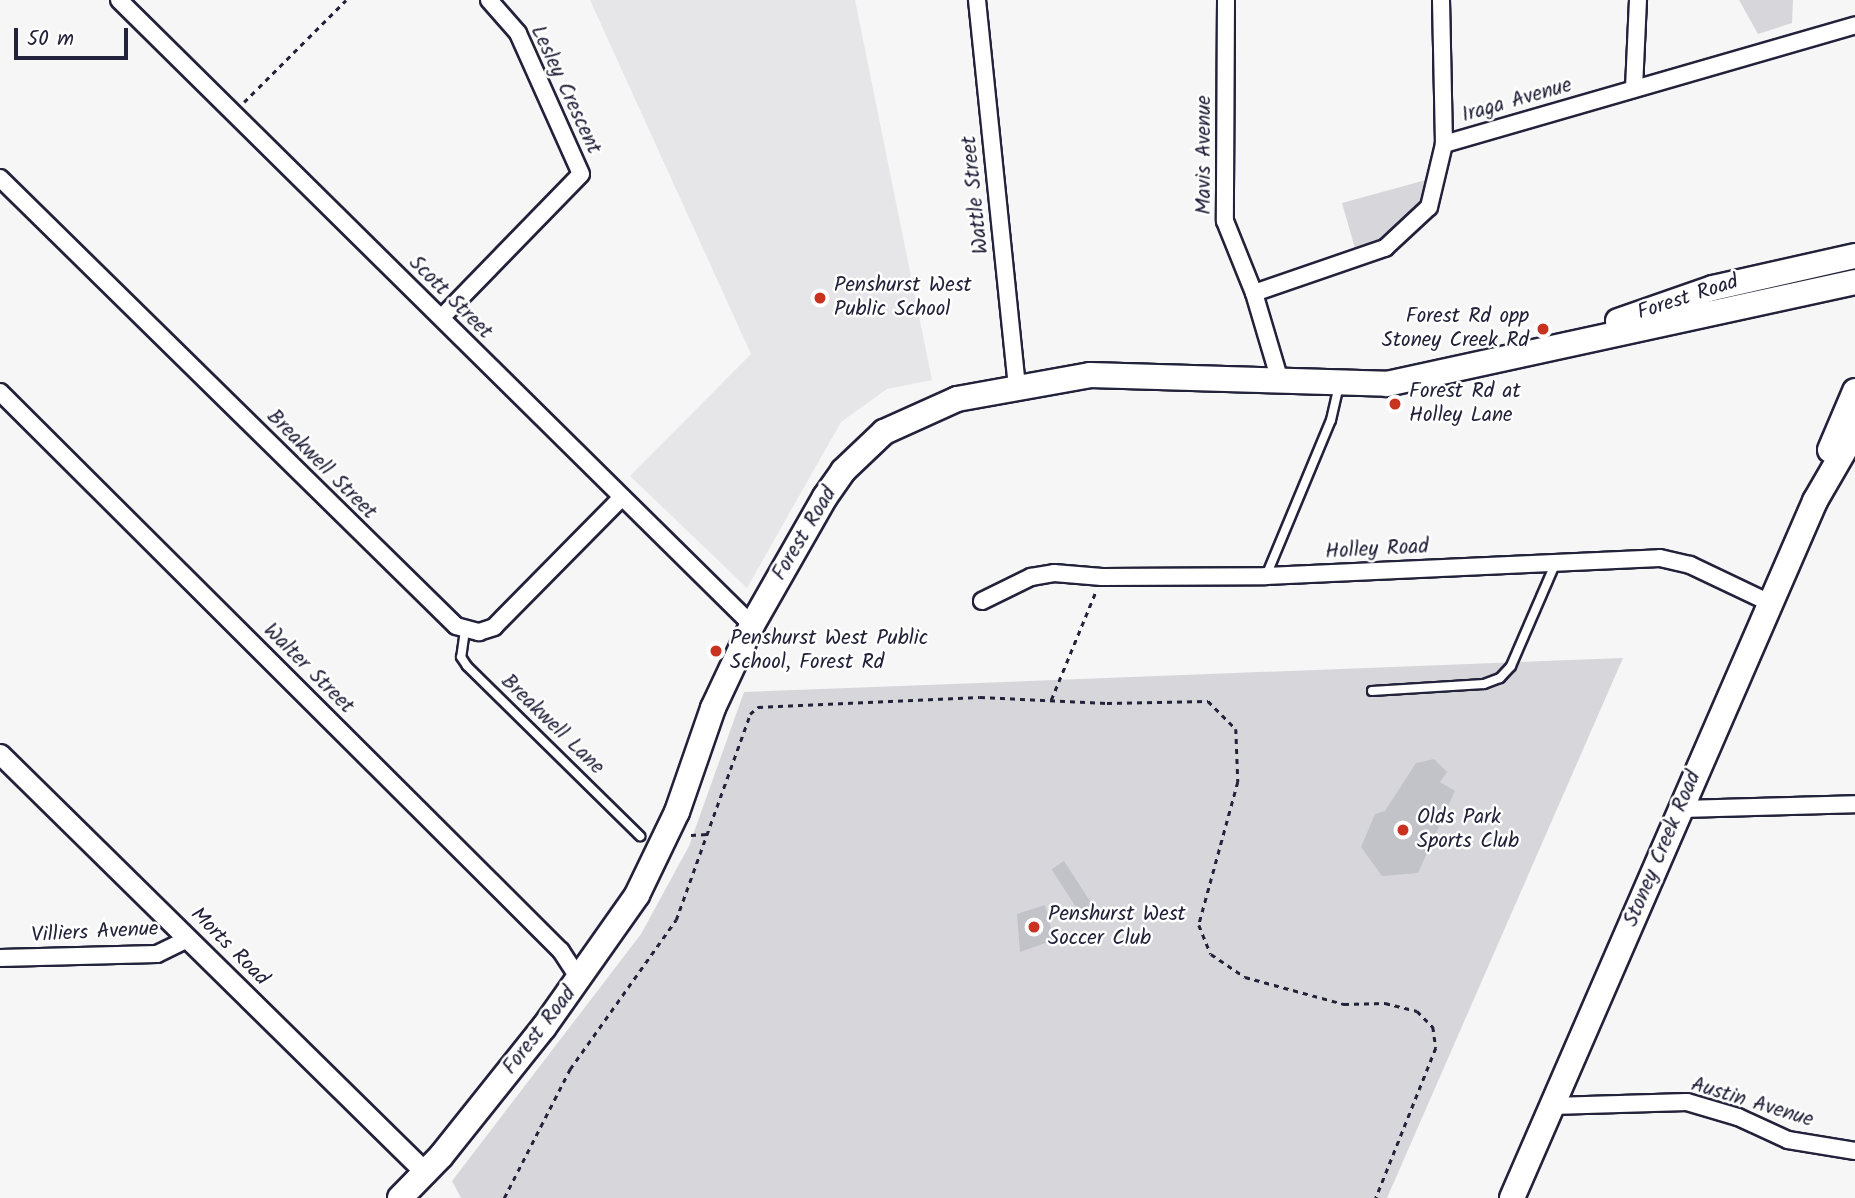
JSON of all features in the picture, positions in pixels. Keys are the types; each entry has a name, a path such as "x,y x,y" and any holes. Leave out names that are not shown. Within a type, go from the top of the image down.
{"main road":[{"name":"Forest Road","path":"1525,356 1713,288 1855,256"},
{"name":"Forest Road","path":"400,1198 426,1172 579,979 637,895 658,854 728,671 752,625 825,496 861,451 884,432 921,412 1017,386 1117,373 1281,384 1387,384 1855,282"},
{"path":"1799,293 1855,298"},
{"name":"Stoney Creek Road","path":"1815,501 1832,446 1855,391"},
{"name":"Stoney Creek Road","path":"1512,1198 1815,501 1855,432"}],"street":[{"name":"Scott Street","path":"119,0 752,625"},
{"name":"Lesley Crescent","path":"442,317 581,174 518,33 489,0"},
{"name":"Wattle Street","path":"977,0 1017,386"},
{"name":"Mavis Avenue","path":"1226,0 1225,221 1254,293 1281,384"},
{"path":"1441,0 1444,144"},
{"path":"1634,88 1638,0"},
{"name":"Iraga Avenue","path":"1254,293 1385,248 1429,207 1444,144 1855,25"},
{"name":"Breakwell Street","path":"0,178 451,621 465,630"},
{"name":"Walter Street","path":"0,392 561,951 579,979"},
{"path":"465,630 487,631 503,620 621,498"},
{"name":"Holley Road","path":"982,601 1031,577 1065,573 1102,577 1266,576 1660,558 1690,565 1770,603"},
{"name":"Morts Road","path":"0,754 426,1172"},
{"path":"1681,808 1855,804"},
{"name":"Villiers Avenue","path":"0,958 157,954 188,939"},
{"name":"Austin Avenue","path":"1552,1106 1687,1102 1738,1117 1788,1140 1855,1151"}],"lane":[{"path":"1266,576 1331,420 1339,385"},
{"path":"1372,691 1484,684 1500,678 1511,666 1556,562"},
{"name":"Breakwell Lane","path":"465,630 461,656 467,666 640,836"}],"path":[{"path":"232,114 346,0"},
{"path":"1051,701 1102,577"},
{"path":"504,1198 570,1069 676,920 750,714 758,707 980,697 1051,701 1208,701 1236,729 1238,782 1199,925 1211,954 1245,977 1344,1003 1385,1003 1417,1011 1433,1027 1436,1048 1376,1198"},
{"path":"691,835 708,834"}],"shaded area":[{"name":"Penshurst West Public School","path":"590,0 855,0 932,380 887,389 841,422 747,588 630,476 751,354"},
{"path":"1739,0 1793,0 1792,23 1758,34"},
{"path":"1426,180 1420,205 1384,241 1356,252 1342,203"},
{"path":"1623,658 1387,1198 461,1198 452,1181 641,934 689,846 744,692"}],"building":[{"name":"Olds Park Sports Club","path":"1434,759 1447,772 1440,782 1455,791 1418,873 1382,876 1361,847 1375,814 1385,811 1416,763"},
{"path":"1064,861 1099,915 1086,923 1051,869"},
{"name":"Penshurst West Soccer Club","path":"1045,905 1054,940 1020,952 1017,914"}],"place":[{"name":"Penshurst West Public School","path":"820,298"},
{"name":"Forest Rd opp Stoney Creek Rd","path":"1543,329"},
{"name":"Forest Rd at Holley Lane","path":"1395,404"},
{"name":"Penshurst West Public School, Forest Rd","path":"716,651"},
{"name":"Olds Park Sports Club","path":"1403,830"},
{"name":"Penshurst West Soccer Club","path":"1034,927"}]}
